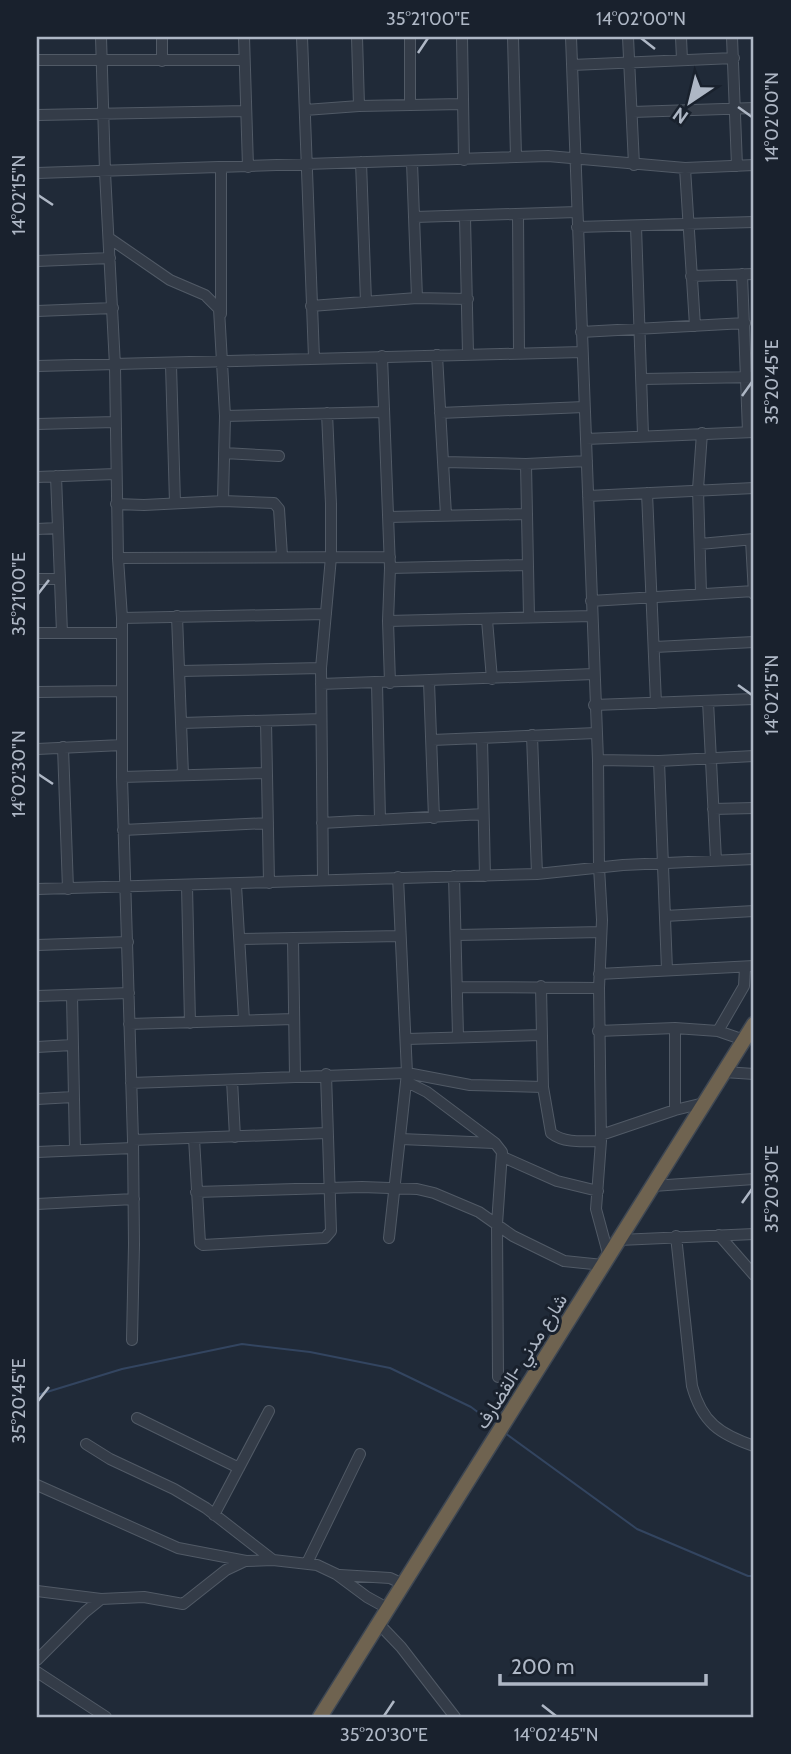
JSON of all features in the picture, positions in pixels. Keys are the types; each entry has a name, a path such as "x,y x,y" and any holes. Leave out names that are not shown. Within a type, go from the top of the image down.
{"highway":[{"name":"شارع مدني -القضارف","path":"320,1717 754,1024"}],"street":[{"path":"101,37 115,366 117,558 122,618 123,830 134,1199 132,1340"},
{"path":"162,37 162,61"},
{"path":"244,37 248,167"},
{"path":"302,37 314,358"},
{"path":"357,37 359,106"},
{"path":"410,37 410,105"},
{"path":"462,37 464,160"},
{"path":"513,37 516,157"},
{"path":"196,1192 396,1187 434,1193 479,1212 513,1236 564,1261 606,1261 596,1209 601,1138 598,1031 601,932 598,760 571,37"},
{"path":"628,37 634,165"},
{"path":"681,37 682,60"},
{"path":"732,37 737,166"},
{"path":"572,65 734,58"},
{"path":"37,60 244,60"},
{"path":"305,110 462,104"},
{"path":"632,112 754,108"},
{"path":"37,115 246,111"},
{"path":"37,173 516,157 685,168 754,165"},
{"path":"360,162 366,302"},
{"path":"412,162 417,298"},
{"path":"221,168 221,314 225,416 223,501"},
{"path":"685,168 695,326"},
{"path":"415,217 577,212"},
{"path":"517,215 519,353"},
{"path":"465,217 468,354"},
{"path":"577,227 754,222"},
{"path":"636,226 643,435"},
{"path":"109,238 170,280 205,295 221,314"},
{"path":"37,261 110,258"},
{"path":"586,439 751,432 751,377 742,274"},
{"path":"691,276 754,274"},
{"path":"311,306 417,298 468,299"},
{"path":"37,311 113,308"},
{"path":"581,332 745,323"},
{"path":"37,366 171,365 314,358 582,352"},
{"path":"437,355 446,515"},
{"path":"382,356 390,563 390,683"},
{"path":"171,365 174,503"},
{"path":"643,379 751,377"},
{"path":"440,413 584,407"},
{"path":"225,416 383,412"},
{"path":"323,880 321,668 331,557 327,413"},
{"path":"37,424 115,422"},
{"path":"701,593 698,489 702,433"},
{"path":"224,453 279,456"},
{"path":"444,462 526,464 587,461"},
{"path":"526,464 529,617"},
{"path":"37,477 115,474"},
{"path":"56,476 62,633"},
{"path":"587,496 754,488"},
{"path":"647,493 656,703"},
{"path":"116,504 223,501 274,503 278,505 282,556"},
{"path":"388,517 527,514"},
{"path":"37,528 58,528"},
{"path":"591,601 701,593 754,593 752,540 700,544"},
{"path":"117,558 282,556 331,557 390,563 527,565"},
{"path":"37,579 60,579"},
{"path":"122,618 326,614"},
{"path":"177,616 183,775"},
{"path":"388,621 592,617"},
{"path":"487,620 492,679"},
{"path":"37,633 122,633"},
{"path":"655,647 754,642"},
{"path":"180,671 321,668"},
{"path":"321,684 594,674"},
{"path":"429,682 434,818"},
{"path":"377,683 380,820"},
{"path":"37,692 122,691"},
{"path":"594,705 754,699"},
{"path":"708,701 716,860"},
{"path":"182,723 321,719"},
{"path":"266,721 269,883"},
{"path":"432,740 596,733"},
{"path":"531,735 537,874"},
{"path":"482,738 485,876"},
{"path":"37,749 122,745"},
{"path":"64,747 68,889"},
{"path":"598,760 659,761 754,755"},
{"path":"659,761 667,970"},
{"path":"122,777 267,773"},
{"path":"713,809 754,808"},
{"path":"322,823 483,814"},
{"path":"123,830 268,823"},
{"path":"37,889 537,874 599,867 754,859"},
{"path":"454,876 458,1036"},
{"path":"389,1238 407,1078 398,877"},
{"path":"236,885 244,1020"},
{"path":"187,886 190,1023"},
{"path":"665,916 754,911"},
{"path":"456,935 601,932"},
{"path":"240,939 400,936"},
{"path":"293,938 295,1076"},
{"path":"37,945 128,942"},
{"path":"599,974 750,967 744,986 718,1031"},
{"path":"541,986 543,1087 551,1133 566,1140 601,1138 675,1110 704,1103"},
{"path":"458,987 599,988"},
{"path":"37,996 129,993"},
{"path":"72,995 75,1150"},
{"path":"130,1024 293,1019"},
{"path":"675,1028 675,1110"},
{"path":"598,1031 675,1028 718,1031 744,1040"},
{"path":"407,1039 541,1035"},
{"path":"37,1047 72,1045"},
{"path":"724,1072 754,1074"},
{"path":"131,1083 326,1074 407,1078 470,1085 543,1087"},
{"path":"194,1138 198,1239 203,1245 325,1238 331,1231 326,1074"},
{"path":"407,1078 495,1143 503,1157 497,1223 498,1377"},
{"path":"232,1080 235,1137"},
{"path":"37,1099 73,1097"},
{"path":"37,1152 194,1138 327,1133"},
{"path":"401,1139 495,1143"},
{"path":"503,1157 557,1181 598,1191"},
{"path":"653,1186 754,1179"},
{"path":"37,1203 134,1199"},
{"path":"619,1240 754,1234"},
{"path":"719,1235 754,1275"},
{"path":"676,1236 692,1386 698,1407 716,1428 754,1446"},
{"path":"214,1515 268,1411"},
{"path":"137,1418 239,1468"},
{"path":"86,1444 110,1460 174,1489 214,1515 273,1560"},
{"path":"307,1563 359,1454"},
{"path":"37,1485 178,1548 246,1561 307,1563 336,1574 387,1608"},
{"path":"37,1591 101,1599 144,1597 183,1604 226,1570 246,1561"},
{"path":"336,1574 390,1578 403,1584"},
{"path":"37,1661 101,1599"},
{"path":"378,1623 410,1657 455,1717"},
{"path":"37,1672 106,1717"}],"waterway":[{"path":"37,1395 122,1369 242,1344 310,1352 390,1368 471,1407 495,1425"},
{"path":"505,1433 637,1529 748,1576 754,1576"}]}
